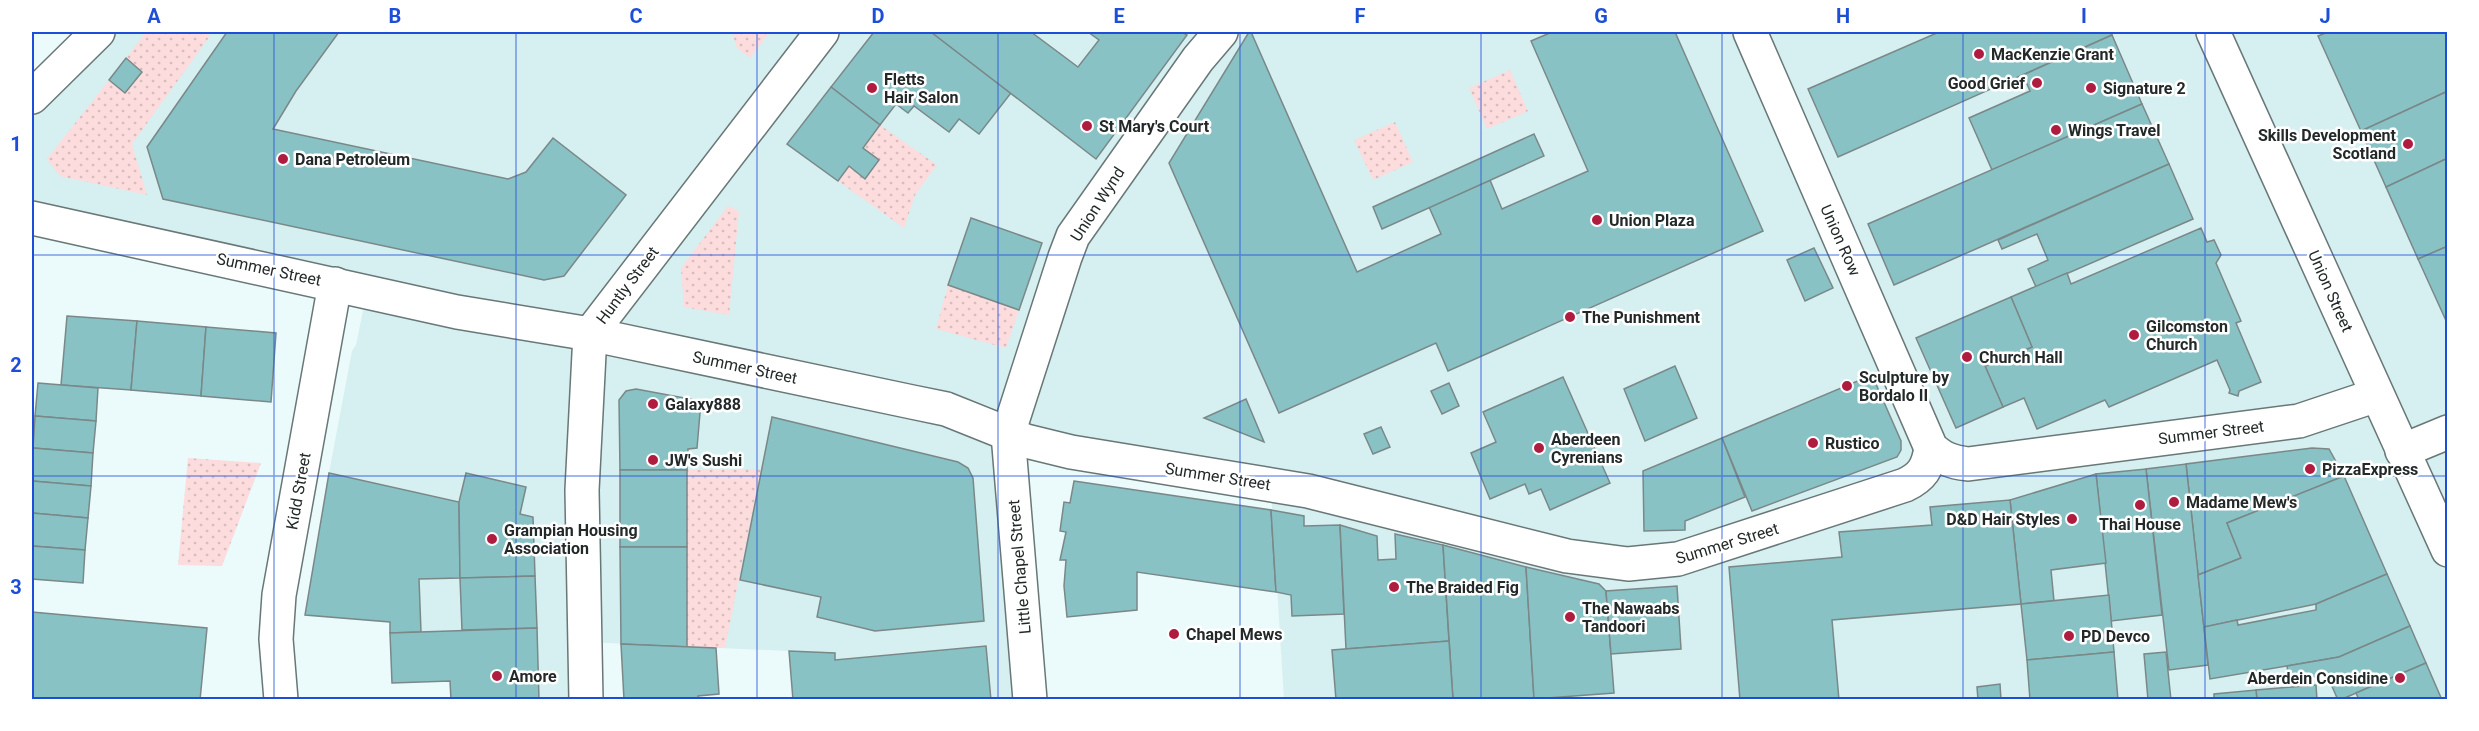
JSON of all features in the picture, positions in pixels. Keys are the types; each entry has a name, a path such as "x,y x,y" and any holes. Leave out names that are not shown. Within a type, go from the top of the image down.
{"street":[{"path":"32,97 98,32"},
{"name":"Huntly Street","path":"586,699 582,490 590,334 822,32"},
{"name":"Union Wynd","path":"1008,434 1073,236 1198,59 1221,32"},
{"name":"Union Row","path":"1750,32 1931,448"},
{"name":"Union Street","path":"2213,32 2448,550"},
{"name":"Summer Street","path":"32,218 457,312 590,334 946,410 1008,434 1071,452 1308,491 1567,556 1628,564 1693,556 1905,485 1918,479 1925,471 1931,448 1951,462 1968,464 2299,421 2377,395"},
{"name":"Kidd Street","path":"281,699 276,639 279,595 336,284"},
{"path":"2402,451 2448,432"},
{"name":"Little Chapel Street","path":"1008,434 1030,699"}],"shaded area":[{"path":"98,32 2447,32 2447,699 1284,699 1271,489 1005,444 1028,699 793,699 789,651 586,642 588,699 451,699 450,681 392,683 390,622 305,615 352,351 356,345 366,296 32,218 32,97"},
{"path":"146,32 204,32 210,36 132,144 147,195 60,176 47,159 109,80 126,92 142,72 126,58"},
{"path":"732,32 770,32 750,58 737,48"},
{"path":"1510,70 1528,111 1487,129 1469,88"},
{"path":"1395,122 1413,162 1373,180 1354,140"},
{"path":"880,125 937,165 915,195 904,228 838,181 849,166 865,178 879,161 863,148"},
{"path":"728,206 739,211 729,315 684,307 681,268"},
{"path":"948,285 1019,310 1006,348 936,329"},
{"path":"188,458 261,463 222,566 178,565"},
{"path":"761,469 725,648 687,647 687,470"}],"building":[{"name":"Dana Petroleum","path":"227,32 339,32 296,91 273,129 508,179 526,172 553,138 626,195 564,276 544,280 163,199 147,147"},
{"path":"874,32 931,32 1011,93 979,134 959,119 949,132 914,106 908,113 896,104 880,125 831,87"},
{"name":"St Mary's Court","path":"931,32 1031,32 1078,67 1099,40 1088,32 1182,32 1187,35 1096,159"},
{"name":"Union Plaza","path":"1251,32 1357,272 1441,234 1429,207 1490,180 1502,209 1588,171 1531,41 1552,32 1675,32 1763,231 1448,371 1436,343 1279,413 1169,163"},
{"path":"1939,32 2110,32 2112,35 1838,157 1808,89"},
{"path":"2328,32 2448,32 2448,91 2361,131 2318,36"},
{"path":"2112,35 2142,104 1992,170 1969,118 2030,91 2023,75"},
{"path":"126,58 142,72 125,93 109,80"},
{"path":"831,87 880,125 863,148 879,160 865,179 849,166 838,181 787,144"},
{"path":"2448,91 2448,158 2386,187 2361,131"},
{"path":"2142,104 2169,164 1894,285 1868,224"},
{"path":"1534,134 1544,156 1382,229 1373,207"},
{"path":"2448,158 2448,246 2418,259 2386,187"},
{"path":"2169,164 2193,219 2036,287 2028,269 2048,260 2037,234 2002,249 1998,240"},
{"path":"971,218 1042,243 1019,310 948,285"},
{"name":"Gilcomston Church","path":"2201,228 2207,242 2214,240 2221,255 2216,263 2241,321 2236,323 2261,382 2239,391 2238,396 2229,393 2230,390 2217,360 2109,407 2105,400 2037,429 2024,398 2003,407 1985,366 2032,347 2011,297 2067,273 2071,284"},
{"path":"2448,246 2448,325 2418,259"},
{"path":"1814,248 1833,288 1805,301 1787,260"},
{"name":"Church Hall","path":"2011,297 2032,347 1985,366 2003,407 1956,428 1916,338"},
{"path":"67,316 137,321 131,390 61,385"},
{"path":"137,321 206,327 201,396 131,390"},
{"path":"206,327 276,333 271,402 201,396"},
{"path":"1675,366 1697,418 1645,441 1624,389"},
{"name":"Rustico","path":"1872,375 1901,441 1901,450 1897,457 1752,511 1722,438"},
{"name":"Aberdeen Cyrenians","path":"1563,377 1610,483 1550,510 1541,489 1529,494 1525,484 1490,499 1471,453 1496,442 1483,412"},
{"path":"38,383 98,388 96,421 35,416"},
{"path":"1449,383 1459,406 1442,414 1431,391"},
{"path":"636,389 701,401 697,448 688,449 687,470 620,470 619,400 626,391"},
{"path":"1246,399 1264,442 1204,418"},
{"path":"35,416 96,421 93,453 33,448"},
{"path":"772,417 958,462 968,468 973,478 984,621 875,631 817,617 821,597 740,580"},
{"path":"1381,427 1390,447 1373,454 1364,434"},
{"path":"1722,438 1745,497 1685,521 1685,530 1644,531 1643,471"},
{"path":"33,448 93,453 91,486 32,481"},
{"path":"2312,448 2329,449 2344,476 2227,523 2241,558 2198,575 2186,464"},
{"path":"2186,464 2208,665 2169,670 2146,469"},
{"path":"2146,469 2162,615 2111,621 2096,474"},
{"path":"620,470 687,470 687,547 620,547"},
{"path":"329,473 459,502 460,578 419,579 421,632 390,633 390,622 305,615"},
{"path":"466,473 526,487 520,514 533,517 535,576 460,578 459,502"},
{"path":"2096,474 2106,563 2051,570 2054,601 2021,604 2010,500"},
{"path":"2344,476 2387,574 2316,604 2204,627 2198,575 2241,558 2227,523"},
{"path":"32,481 91,486 88,518 32,513"},
{"path":"1074,481 1271,510 1276,592 1137,572 1137,610 1067,617 1064,586 1066,560 1060,560 1066,532 1060,531 1064,502 1070,503"},
{"path":"2010,500 2021,604 1832,620 1839,700 1740,700 1729,567 1842,557 1839,532 1932,525 1930,507"},
{"path":"1271,510 1304,516 1304,526 1340,525 1344,614 1292,616 1291,595 1276,592"},
{"path":"32,513 88,518 85,550 32,546"},
{"name":"The Braided Fig","path":"1340,525 1377,536 1378,560 1396,559 1395,534 1443,545 1449,641 1346,649"},
{"path":"1443,545 1526,567 1534,699 1453,700"},
{"path":"32,546 85,550 83,583 32,579"},
{"path":"620,547 687,547 687,647 621,644"},
{"path":"1526,567 1599,584 1606,591 1614,693 1534,699"},
{"path":"2387,574 2410,626 2339,657 2210,679 2204,627 2237,620 2238,625 2316,610 2316,604"},
{"path":"535,576 537,628 462,630 460,578"},
{"path":"1677,586 1681,649 1611,654 1606,591"},
{"name":"PD Devco","path":"2109,595 2114,652 2027,660 2021,604"},
{"path":"32,612 207,628 200,700 32,700"},
{"path":"2410,626 2426,663 2340,700 2327,675 2289,680 2287,666 2339,657"},
{"path":"537,628 539,700 451,700 450,681 392,683 390,633"},
{"path":"1449,641 1453,700 1336,700 1332,650"},
{"path":"621,644 716,648 719,694 698,696 698,700 624,700"},
{"path":"986,646 991,700 793,700 789,651 835,653 835,660"},
{"path":"2114,652 2118,700 2030,700 2027,660"},
{"path":"2166,652 2171,700 2148,700 2144,654"},
{"path":"2426,663 2442,700 2359,700 2356,693"},
{"path":"2000,684 2001,700 1978,700 1977,687"},
{"path":"2316,685 2317,700 2257,700 2256,690"},
{"path":"2256,690 2257,700 2214,700 2214,694"}],"place":[{"name":"MacKenzie Grant","path":"1979,54"},
{"name":"Good Grief","path":"2037,83"},
{"name":"Fletts Hair Salon","path":"872,88"},
{"name":"Signature 2","path":"2091,88"},
{"name":"St Mary's Court","path":"1087,126"},
{"name":"Wings Travel","path":"2056,130"},
{"name":"Skills Development Scotland","path":"2408,144"},
{"name":"Dana Petroleum","path":"283,159"},
{"name":"Union Plaza","path":"1597,220"},
{"name":"The Punishment","path":"1570,317"},
{"name":"Gilcomston Church","path":"2134,335"},
{"name":"Church Hall","path":"1967,357"},
{"name":"Sculpture by Bordalo II","path":"1847,386"},
{"name":"Galaxy888","path":"653,404"},
{"name":"Rustico","path":"1813,443"},
{"name":"Aberdeen Cyrenians","path":"1539,448"},
{"name":"JW's Sushi","path":"653,460"},
{"name":"PizzaExpress","path":"2310,469"},
{"name":"Madame Mew's","path":"2174,502"},
{"name":"Thai House","path":"2140,505"},
{"name":"D&D Hair Styles","path":"2072,519"},
{"name":"Grampian Housing Association","path":"492,539"},
{"name":"The Braided Fig","path":"1394,587"},
{"name":"The Nawaabs Tandoori","path":"1570,617"},
{"name":"Chapel Mews","path":"1174,634"},
{"name":"PD Devco","path":"2069,636"},
{"name":"Amore","path":"497,676"},
{"name":"Aberdein Considine","path":"2400,678"}]}
